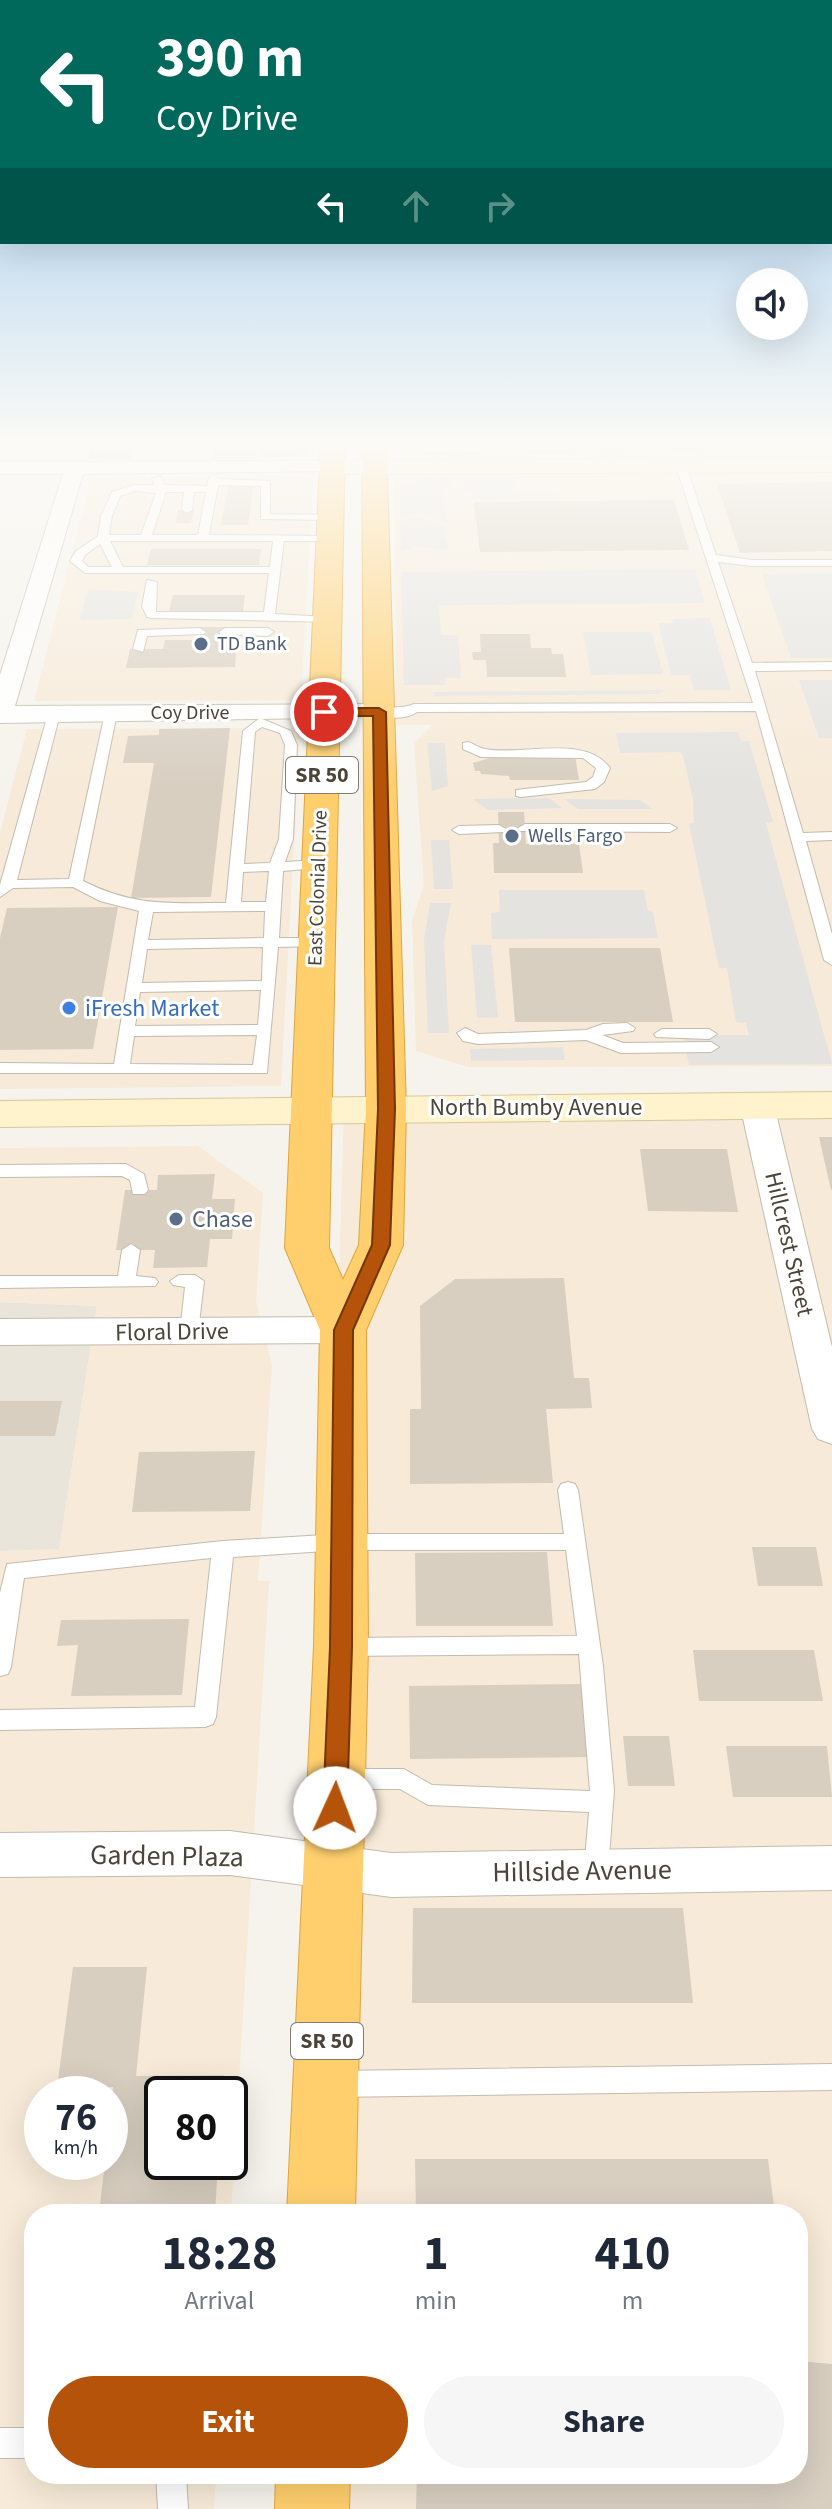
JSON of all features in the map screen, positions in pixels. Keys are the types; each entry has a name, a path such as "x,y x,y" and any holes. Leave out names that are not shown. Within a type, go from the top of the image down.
{"highway":[{"name":"East Colonial Drive","path":"329,556 307,1248 343,1330"},
{"name":"East Colonial Drive","path":"321,2204 341,1647 343,1330 381,1245 386,1109 394,712 382,556"},
{"path":"312,2509 313,2484"}],"street":[{"path":"0,714 48,556"},
{"name":"Coy Drive","path":"0,714 260,717 324,712 394,712"},
{"name":"Hillcrest Street","path":"757,1105 832,1429"},
{"name":"North Bumby Avenue","path":"0,1114 832,1105"},
{"name":"Floral Drive","path":"0,1332 343,1330"},
{"name":"Garden Plaza","path":"0,1855 230,1853 333,1867"},
{"name":"Hillside Avenue","path":"333,1867 391,1875 832,1868"}],"lane":[{"path":"78,556 76,561 85,570 274,570"},
{"path":"112,556 120,570"},
{"path":"269,616 276,556"},
{"path":"832,563 752,563 713,558 762,712 832,960"},
{"path":"151,582 148,606 151,615 327,620"},
{"path":"139,649 142,632 200,632"},
{"path":"225,632 268,632"},
{"path":"747,667 832,666"},
{"path":"394,712 415,721 762,712"},
{"path":"75,883 111,713"},
{"path":"54,714 5,889 75,883 105,898 147,908 273,906"},
{"path":"0,1068 261,1070 276,867 286,839 291,745 285,731 260,717 249,731 233,907"},
{"path":"468,746 481,753 585,754 597,760 603,768 599,779 590,786 521,793"},
{"path":"525,828 670,828"},
{"path":"459,830 499,829"},
{"path":"797,837 832,836"},
{"path":"236,868 318,864"},
{"path":"121,1069 147,908"},
{"path":"140,945 317,942"},
{"path":"134,988 269,985"},
{"path":"127,1031 265,1030"},
{"path":"588,1035 621,1048 709,1036 662,1031"},
{"path":"465,1033 469,1038 478,1039 628,1032"},
{"path":"0,1171 126,1170 138,1178 139,1190"},
{"path":"126,1282 131,1250"},
{"path":"179,1281 195,1281 189,1332"},
{"path":"0,1282 149,1282"},
{"path":"568,1490 589,1645 601,1802 596,1871"},
{"path":"0,1667 14,1570 223,1549 341,1542 575,1542"},
{"path":"0,1720 205,1717 223,1549"},
{"path":"341,1647 589,1645"},
{"path":"336,1779 404,1779 428,1795 601,1802"},
{"path":"326,2084 832,2077"},
{"path":"0,2443 24,2443"},
{"path":"172,2484 173,2509"}],"shaded area":[{"path":"71,556 309,556 301,700 34,701"},
{"path":"395,556 832,556 832,1066 468,1067 416,1051 412,921 424,885 414,743 433,725 396,725"},
{"path":"695,569 705,603 439,605 441,635 458,635 461,678 445,678 445,685 404,685 401,572"},
{"path":"832,573 832,658 791,658 762,574"},
{"path":"88,589 138,592 132,619 80,620"},
{"path":"710,618 731,690 694,690 690,675 671,675 658,623 673,623 672,619"},
{"path":"583,632 652,632 663,674 591,675"},
{"path":"799,680 832,680 832,738 819,738"},
{"path":"665,690 657,694 435,696 433,692"},
{"path":"300,728 281,1086 0,1089 0,833 27,729"},
{"path":"738,732 741,741 749,741 773,822 766,823 832,1064 689,1065 683,1035 749,1035 746,1023 736,1022 727,968 719,968 689,824 694,823 693,799 683,756 680,752 620,753 616,733"},
{"path":"427,743 445,743 448,786 432,791"},
{"path":"549,798 562,808 488,810 473,799"},
{"path":"564,799 640,800 652,809 578,809"},
{"path":"431,840 449,840 453,889 434,889"},
{"path":"499,890 644,890 648,911 653,912 658,938 492,939 491,913 500,912"},
{"path":"430,903 451,903 444,941 449,1033 428,1033 424,940"},
{"path":"471,945 491,945 498,1017 477,1018"},
{"path":"563,1047 565,1060 471,1061 470,1049"},
{"path":"832,1106 832,2509 300,2509 301,2484 808,2484 808,2204 310,2204 344,1109"},
{"path":"198,1146 263,1193 256,1301 272,1365 258,1581 269,1581 239,2076 144,2076 144,2180 233,2180 232,2204 24,2204 24,2484 215,2484 214,2509 0,2509 0,1551 59,1549 97,1306 0,1302 0,1148"},
{"path":"0,1302 97,1306 59,1550 0,1551"}],"building":[{"path":"149,556 260,556 259,565 147,565"},
{"path":"173,595 245,595 243,611 169,611"},
{"name":"TD Bank","path":"201,627 225,627 224,640 237,640 235,667 126,668 130,649 163,649 165,640 199,640"},
{"path":"480,634 530,634 531,648 551,648 552,654 563,654 566,677 487,677 486,660 473,660 472,652 481,652"},
{"path":"230,728 211,897 131,898 154,763 123,763 128,736 159,735 159,729"},
{"path":"575,755 579,780 510,780 509,776 481,774 475,771 473,763 497,756"},
{"name":"Wells Fargo","path":"498,812 524,812 526,844 579,844 583,873 494,873 493,843 499,843"},
{"path":"118,907 93,1049 0,1050 0,938 7,908"},
{"path":"509,948 660,948 673,1022 515,1022"},
{"path":"819,1137 832,1137 831,1190"},
{"path":"640,1149 727,1149 738,1212 648,1211"},
{"path":"215,1174 212,1199 235,1199 232,1239 210,1239 207,1267 153,1268 155,1250 116,1250 125,1190 157,1190 158,1175"},
{"path":"564,1278 574,1378 589,1378 592,1408 546,1409 553,1483 410,1484 410,1409 421,1409 420,1306 455,1279"},
{"path":"0,1401 62,1401 55,1436 0,1436"},
{"path":"255,1451 250,1511 132,1512 139,1452"},
{"path":"752,1547 816,1547 823,1586 758,1586"},
{"path":"547,1552 553,1626 416,1626 415,1553"},
{"path":"189,1619 182,1695 71,1696 78,1645 57,1646 61,1620"},
{"path":"693,1650 814,1650 823,1701 699,1701"},
{"path":"584,1684 591,1757 410,1759 409,1686"},
{"path":"623,1736 669,1736 675,1786 628,1786"},
{"path":"726,1746 827,1746 832,1797 733,1797"},
{"path":"413,1908 683,1908 693,2003 412,2003"},
{"path":"73,1967 147,1967 136,2076 224,2075 144,2076 144,2180 217,2180 216,2204 100,2204 103,2180 128,2180 128,2076 59,2076"},
{"path":"415,2159 768,2159 774,2204 416,2204"},
{"path":"808,2362 832,2364 832,2509 416,2509 417,2484 808,2484"}],"place":[{"name":"TD Bank","path":"201,644"},
{"name":"Wells Fargo","path":"512,836"},
{"name":"iFresh Market","path":"69,1008"},
{"name":"Chase","path":"176,1219"}],"route":[{"path":"324,712 379,712 386,1109 381,1245 343,1330 341,1647 335,1808"}]}
